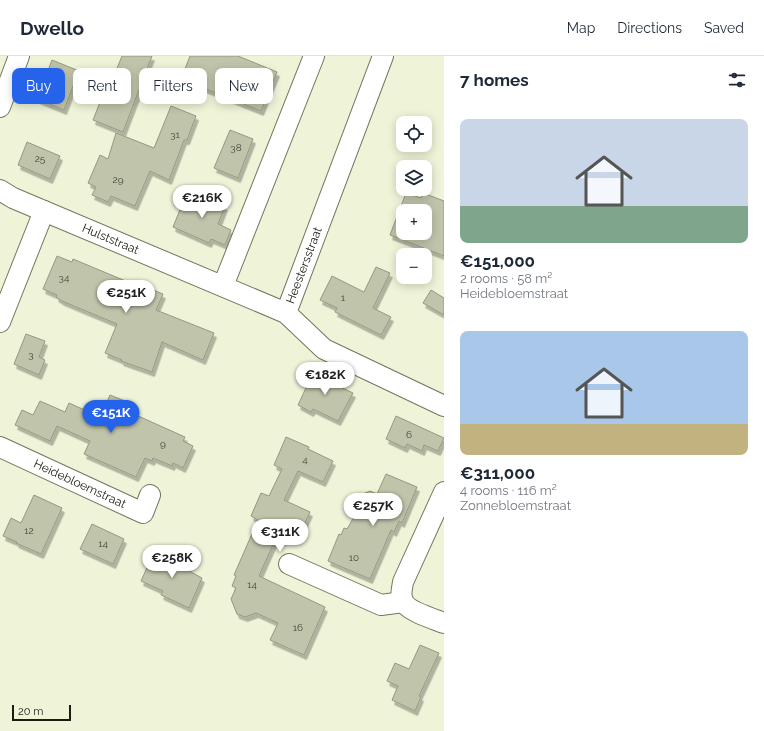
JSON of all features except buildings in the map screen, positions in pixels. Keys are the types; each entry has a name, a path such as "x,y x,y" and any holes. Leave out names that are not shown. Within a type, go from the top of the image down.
{"street":[{"path":"0,107 19,56"},
{"path":"223,286 314,56"},
{"name":"Heestersstraat","path":"223,286 286,313 383,56"},
{"name":"Hulststraat","path":"0,190 12,198 223,286"},
{"path":"0,322 44,211"},
{"path":"286,313 324,349 444,406"},
{"name":"Heidebloemstraat","path":"0,447 142,513 150,495"},
{"path":"444,492 403,582 401,594 403,602 410,608 444,623"},
{"path":"289,564 381,605 403,602"}]}
